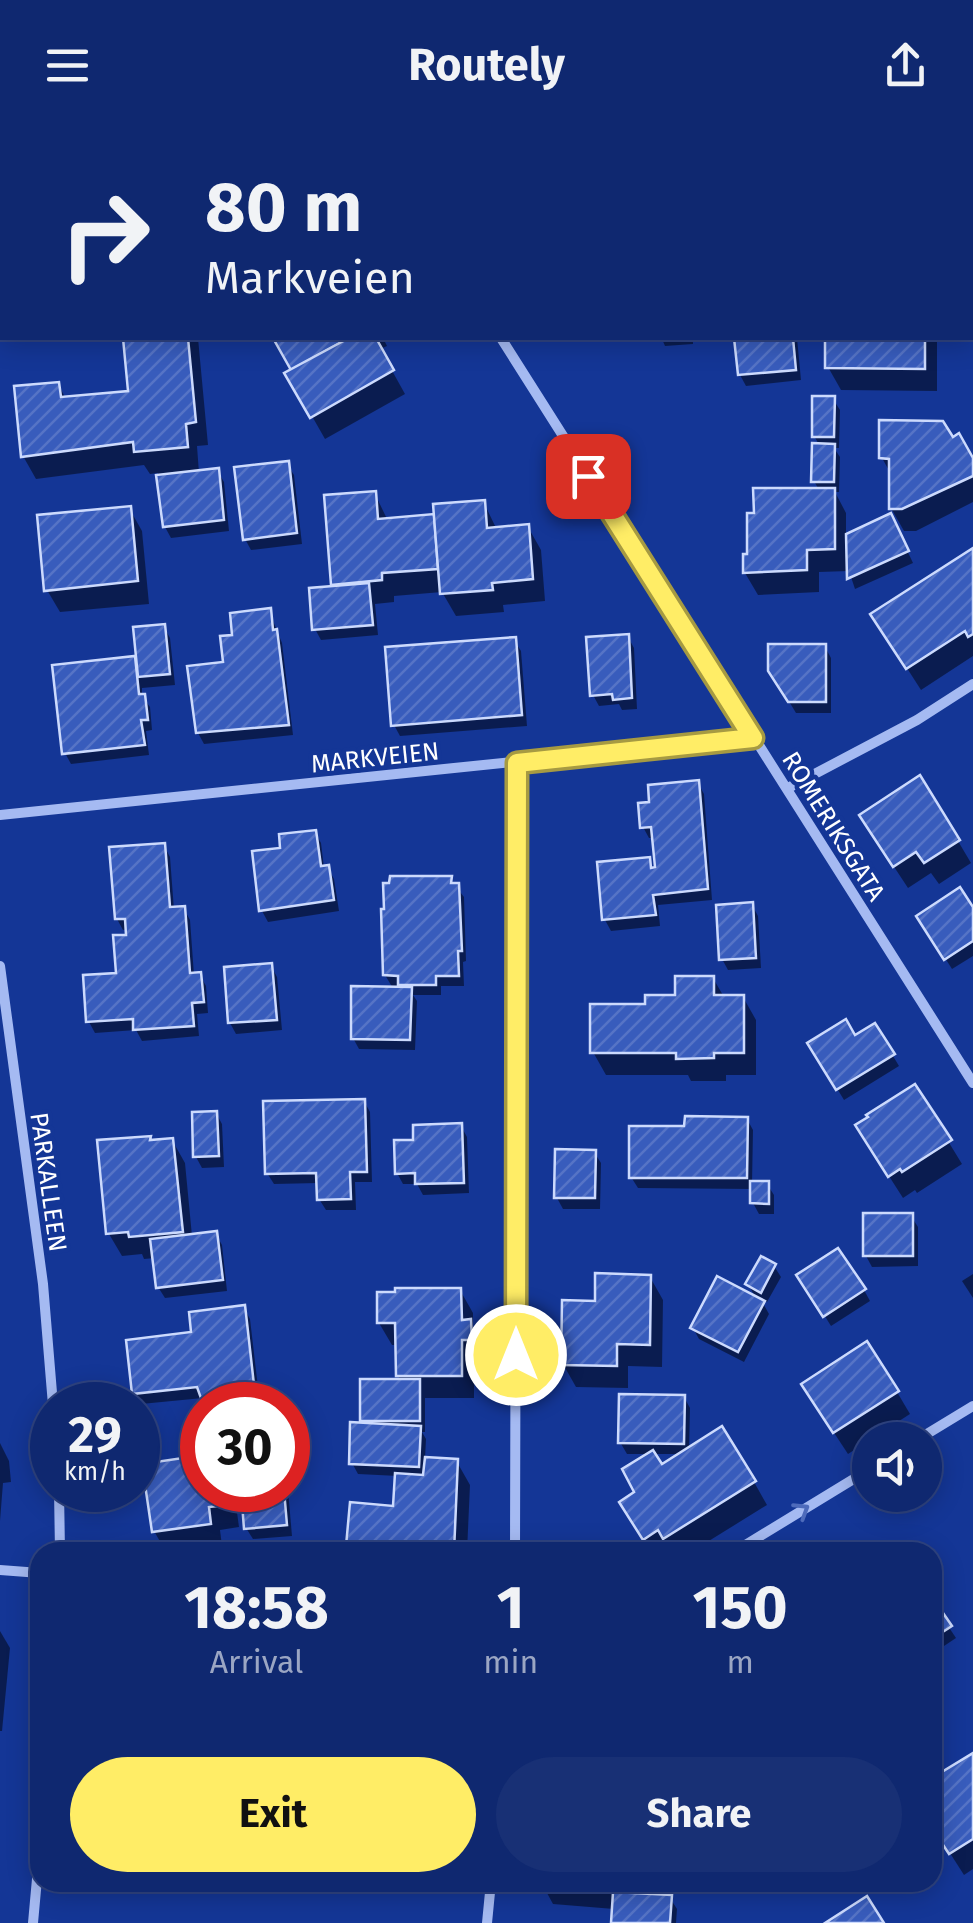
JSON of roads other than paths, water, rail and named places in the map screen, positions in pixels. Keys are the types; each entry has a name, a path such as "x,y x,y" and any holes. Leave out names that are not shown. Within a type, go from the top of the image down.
{"street":[{"name":"ROMERIKSGATA","path":"502,340 973,1083"},
{"path":"788,788 916,720 973,684"},
{"name":"MARKVEIEN","path":"0,815 753,738"},
{"path":"515,1542 517,763"},
{"name":"PARKALLEEN","path":"0,966 42,1284 51,1382"},
{"path":"942,1425 973,1406"},
{"path":"750,1542 852,1479"},
{"path":"59,1512 60,1542"},
{"path":"0,1570 30,1572"},
{"path":"33,1923 36,1892"},
{"path":"487,1923 490,1892"}]}
